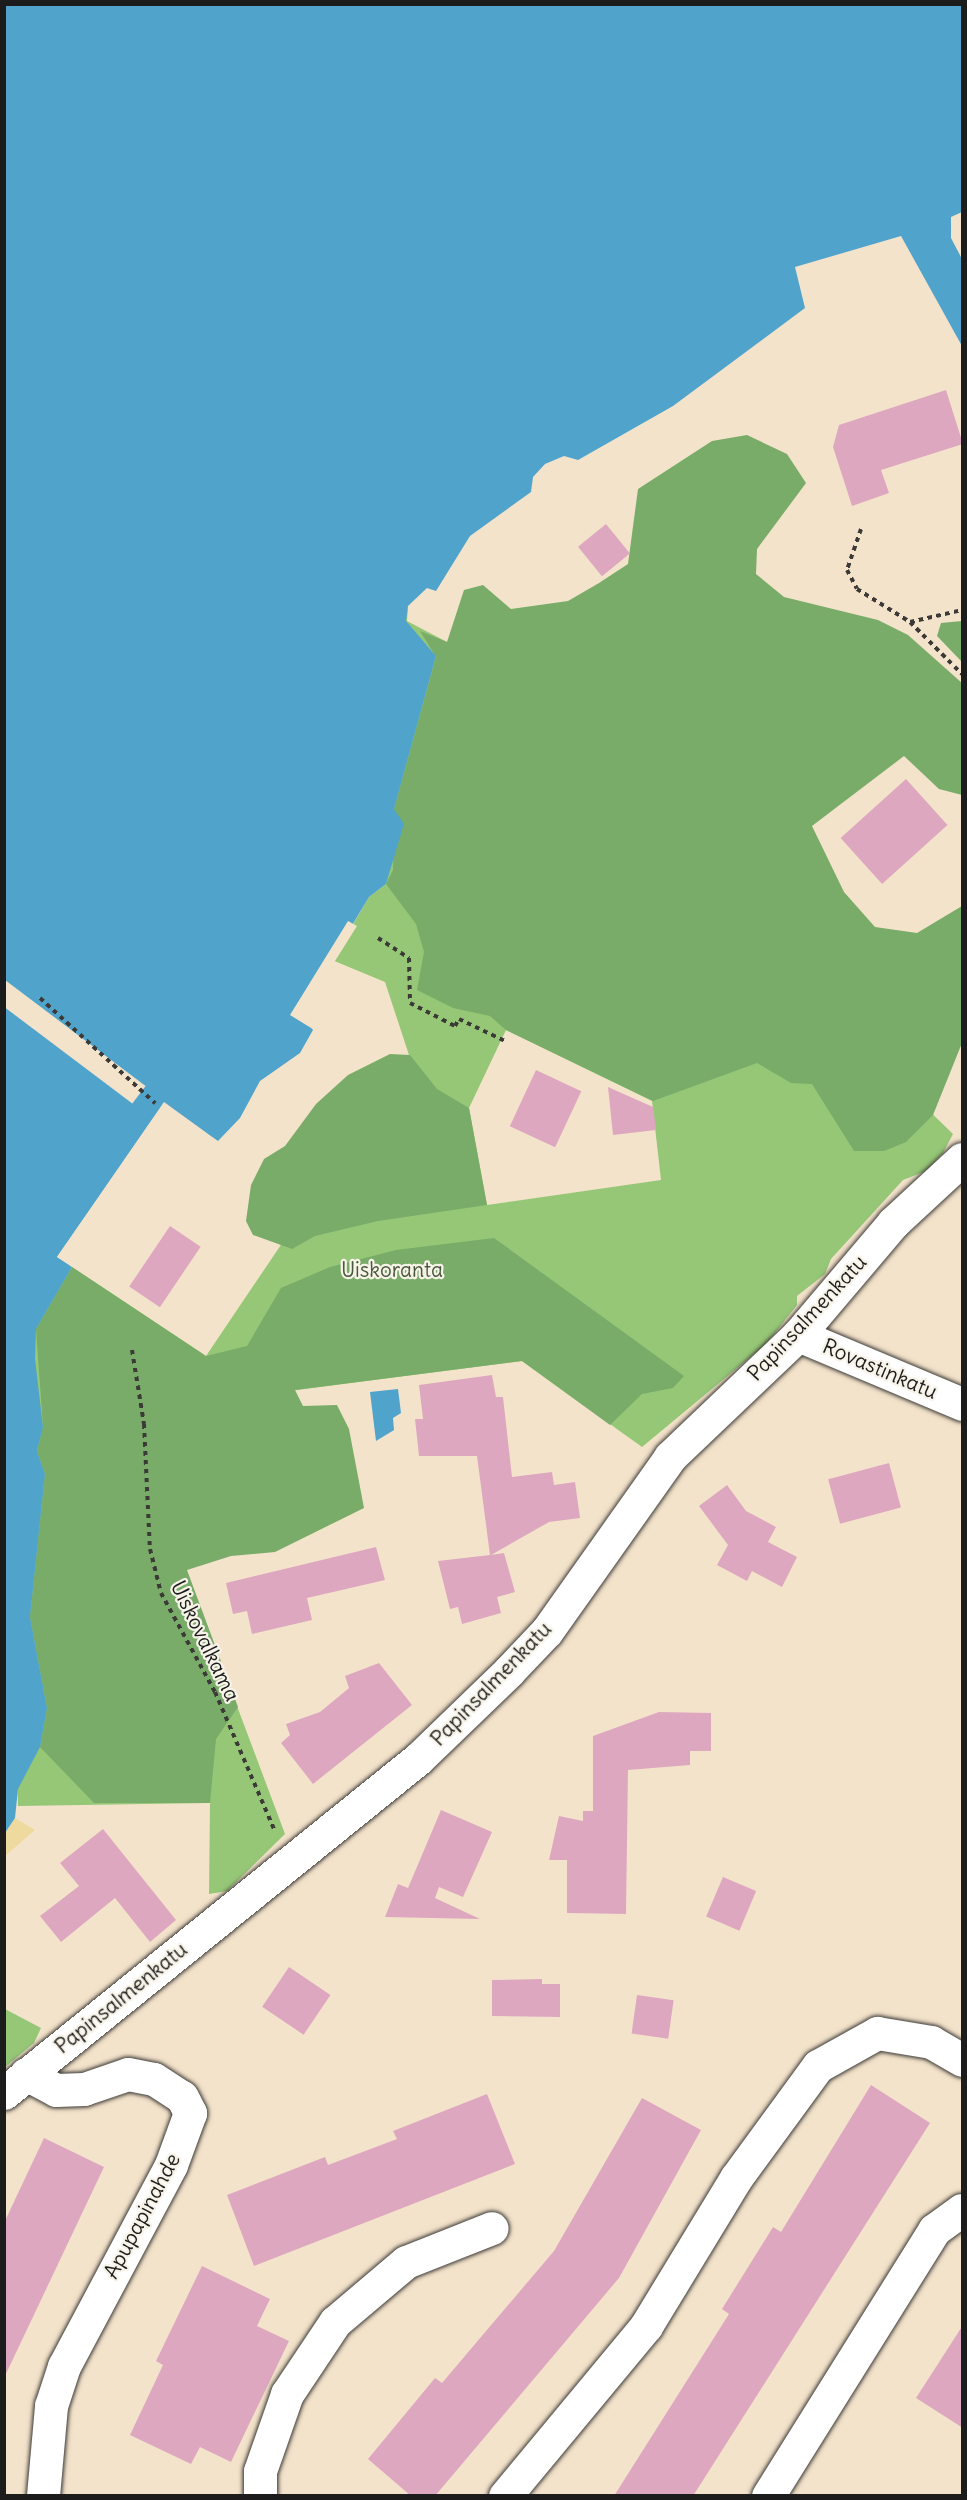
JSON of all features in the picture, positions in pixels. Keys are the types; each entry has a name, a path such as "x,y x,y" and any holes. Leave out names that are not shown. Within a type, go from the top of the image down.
{"street":[{"name":"Papinsalmenkatu","path":"15,2084 418,1759 509,1671 547,1631 670,1456 798,1335 893,1223 963,1159"},
{"name":"Rovastinkatu","path":"798,1335 963,1404"},
{"path":"505,2496 646,2326 736,2178 818,2066 877,2033 909,2036 963,2060"},
{"name":"Apupapinahde","path":"15,2084 56,2090 84,2089 128,2074 154,2079 182,2097 190,2113 171,2165 64,2366 51,2406 43,2496"},
{"path":"768,2496 934,2230 963,2210"},
{"path":"260,2496 260,2471 287,2394 335,2322 406,2262 492,2228"}],"path":[{"path":"861,529 847,570 857,589 910,622 963,674"},
{"path":"910,622 963,610"},
{"path":"378,938 409,958 410,1003 455,1026 459,1019 505,1041"},
{"path":"40,998 155,1103"},
{"name":"Uiskovalkama","path":"132,1350 144,1424 150,1549 161,1593 215,1692 287,1864"}],"green space":[{"path":"747,435 787,454 806,483 757,549 756,574 784,597 878,620 908,635 962,683 962,795 939,789 904,756 812,826 844,892 875,927 917,933 962,906 962,1043 933,1115 906,1142 884,1151 854,1151 812,1084 791,1083 757,1063 653,1101 506,1030 490,1016 453,1008 417,990 424,952 416,924 386,884 393,870 394,809 436,657 420,631 447,642 464,590 483,585 511,609 568,601 599,583 628,564 638,489 712,441"},
{"name":"Uiskoranta","path":"408,606 407,621 447,642 953,1134 943,1153 926,1171 903,1180 831,1259 825,1274 797,1296 797,1305 766,1344 642,1447 522,1361 266,1394 186,1570 285,1834 227,1891 209,1894 210,1803 18,1806 4,1250 52,1298 72,1267 206,1356 409,1055 385,982 332,960 369,897 386,884 363,793","holes":["506,1030 652,1101 661,1180 487,1205 469,1108"]},
{"path":"962,621 962,662 937,636 941,623"},
{"path":"390,1054 410,1055 437,1089 469,1108 487,1205 378,1221 315,1236 292,1249 253,1235 246,1221 251,1185 264,1159 285,1146 316,1104 348,1075"},
{"path":"494,1238 684,1376 673,1388 642,1394 610,1425 522,1361 295,1390 303,1406 337,1405 349,1429 364,1508 275,1552 231,1556 187,1570 238,1707 216,1739 210,1803 94,1803 40,1747 47,1708 30,1617 45,1474 37,1451 43,1427 36,1329 72,1267 206,1356 247,1346 281,1288 330,1267 396,1250"},
{"path":"5,2009 41,2028 34,2043 5,2067"}],"sand":[{"path":"15,1818 35,1830 5,1856 5,1833"}],"water":[{"path":"5,5 962,5 962,212 951,217 951,238 962,259 962,346 901,236 795,267 805,308 673,406 578,460 564,456 545,464 533,477 531,492 470,536 436,591 427,588 408,606 406,621 436,656 394,809 404,824 386,884 369,897 300,1012 313,1030 300,1053 260,1081 240,1118 218,1141 164,1103 57,1257 72,1267 36,1329 35,1359 43,1427 37,1451 45,1474 30,1617 47,1708 40,1747 18,1789 15,1818 5,1833"},
{"path":"398,1389 401,1413 393,1418 394,1430 376,1441 370,1392"}],"pier":[{"path":"348,921 357,926 303,1012 316,1031 290,1015"},
{"path":"5,980 146,1086 132,1103 4,1007"},
{"path":"164,1102 208,1134 165,1107 61,1256 67,1263 57,1257"}],"building":[{"path":"946,390 963,444 881,470 889,493 852,506 833,447 839,425"},
{"path":"606,524 630,554 602,576 578,547"},
{"path":"906,779 947,825 882,884 841,838"},
{"path":"536,1070 581,1091 555,1147 510,1126"},
{"path":"608,1087 653,1107 656,1130 613,1135"},
{"path":"170,1226 201,1247 160,1307 129,1287"},
{"path":"492,1375 496,1397 503,1397 512,1477 552,1472 554,1485 575,1482 580,1518 549,1522 491,1555 504,1553 515,1592 497,1597 501,1613 462,1624 458,1607 450,1609 438,1561 490,1555 477,1456 419,1456 415,1419 423,1419 419,1385"},
{"path":"889,1463 901,1507 840,1524 828,1479"},
{"path":"727,1485 746,1511 776,1527 768,1542 797,1557 782,1587 752,1571 747,1581 717,1565 728,1545 699,1506"},
{"path":"376,1547 385,1580 307,1598 312,1620 252,1634 247,1611 233,1614 226,1583"},
{"path":"379,1663 412,1705 313,1784 281,1743 290,1735 286,1724 320,1712 349,1688 345,1676"},
{"path":"659,1712 711,1713 711,1751 690,1751 690,1765 628,1770 626,1914 567,1913 567,1860 549,1860 559,1816 583,1821 583,1811 593,1811 593,1736"},
{"path":"441,1810 492,1832 463,1897 439,1887 435,1898 480,1919 385,1917 398,1884 408,1888"},
{"path":"103,1829 176,1920 150,1942 115,1898 61,1942 40,1916 79,1886 60,1863"},
{"path":"723,1877 756,1891 739,1931 706,1917"},
{"path":"289,1967 330,1995 304,2035 262,2007"},
{"path":"542,1979 542,1984 560,1984 560,2017 492,2016 492,1980"},
{"path":"637,1995 674,2000 668,2039 632,2034"},
{"path":"871,2085 930,2123 693,2496 614,2496 729,2314 722,2309 773,2227 781,2232"},
{"path":"487,2094 515,2164 254,2266 227,2195 325,2157 328,2165 397,2139 393,2131"},
{"path":"642,2098 701,2130 619,2278 435,2496 411,2496 368,2459 435,2378 442,2383 554,2251"},
{"path":"44,2138 104,2167 4,2378 4,2223"},
{"path":"202,2266 270,2299 257,2326 289,2341 231,2462 200,2447 191,2464 130,2435 163,2365 156,2361"},
{"path":"963,2325 963,2428 916,2398"}]}
